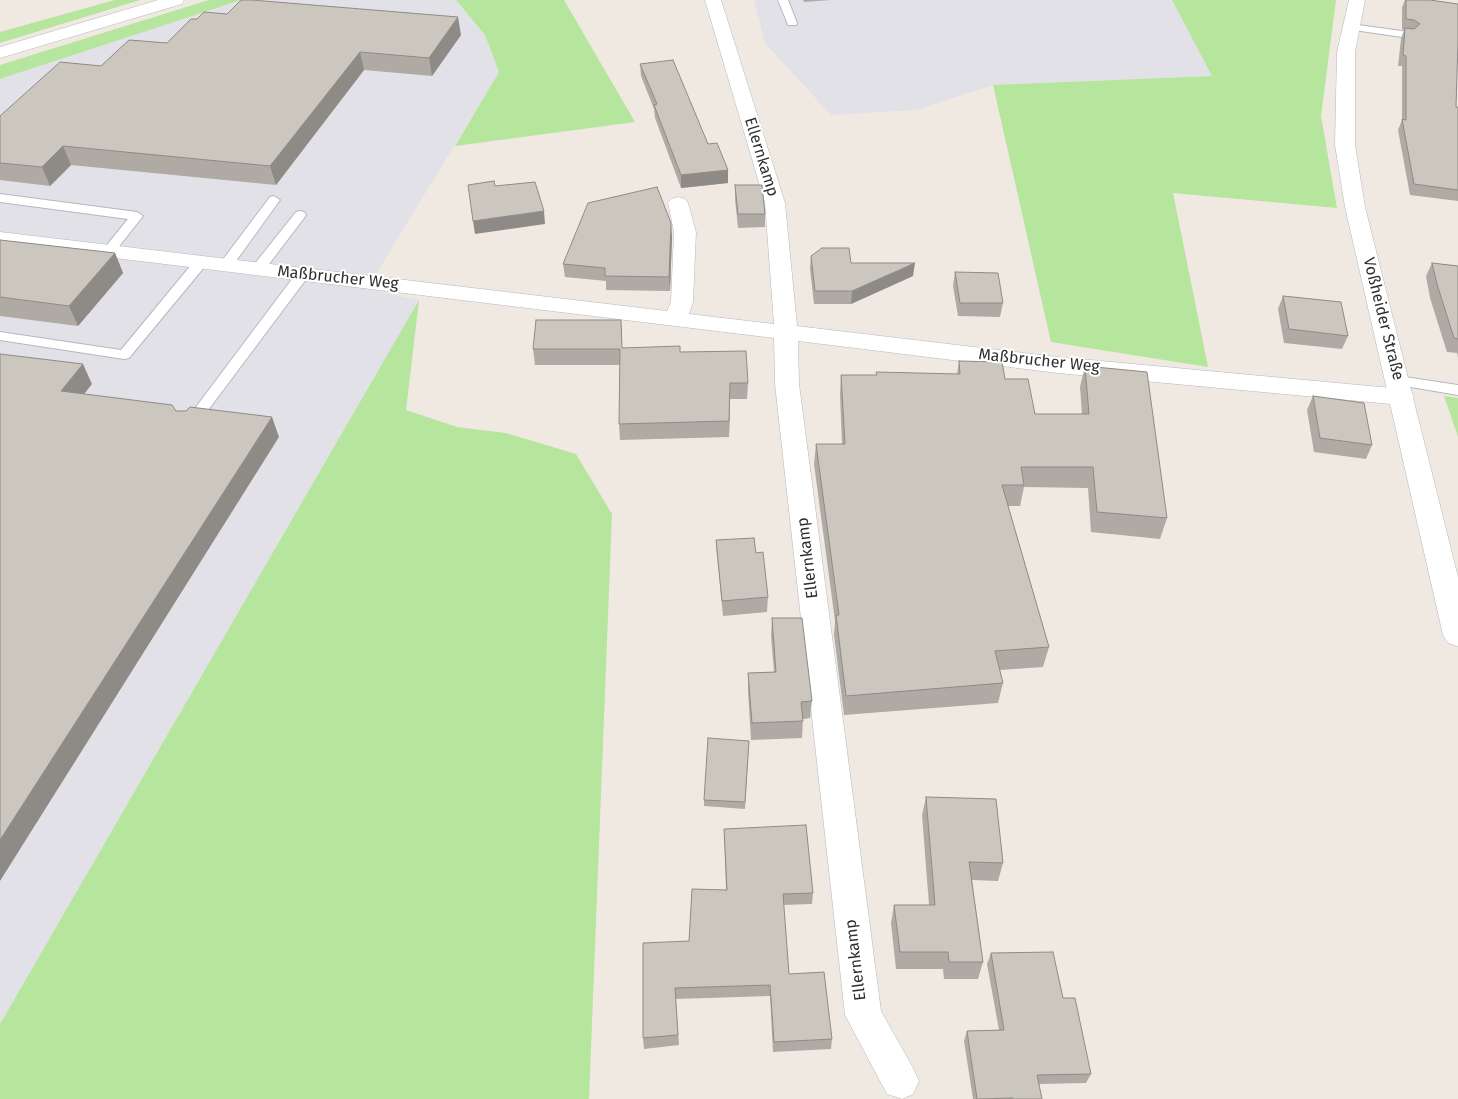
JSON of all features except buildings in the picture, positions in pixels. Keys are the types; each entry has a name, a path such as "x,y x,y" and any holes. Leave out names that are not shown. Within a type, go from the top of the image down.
{"street":[{"path":"0,53 176,0"},
{"name":"Ellernkamp","path":"713,0 775,203 786,331 788,394 863,1015 900,1081"},
{"name":"Voßheider Straße","path":"1357,0 1346,52 1345,145 1355,207 1458,635"},
{"path":"676,319 682,302 685,232 678,204"},
{"name":"Maßbrucher Weg","path":"0,238 1058,364 1400,389"}],"lane":[{"path":"783,0 792,23"},
{"path":"1351,27 1409,36"},
{"path":"0,198 137,216 108,251"},
{"path":"226,265 274,200"},
{"path":"258,269 300,215"},
{"path":"0,336 124,355 201,262"},
{"path":"189,426 303,274"},
{"path":"1400,389 1458,390"}],"shaded area":[{"path":"241,0 456,0 485,35 499,72 367,289 419,300 0,1024 0,79"},
{"path":"754,0 1172,0 1212,76 993,85 916,110 831,115 765,43"}],"green space":[{"path":"115,0 140,0 0,43 0,32"},
{"path":"209,0 241,0 0,79 0,65"},
{"path":"456,0 564,0 635,122 455,146 499,72 485,35"},
{"path":"1172,0 1336,0 1321,116 1337,208 1173,193 1208,367 1051,342 993,85 1212,76"},
{"path":"419,300 406,410 457,427 506,433 576,454 612,514 589,1099 0,1099 0,1024"},
{"path":"1444,396 1458,398 1458,437"}]}
